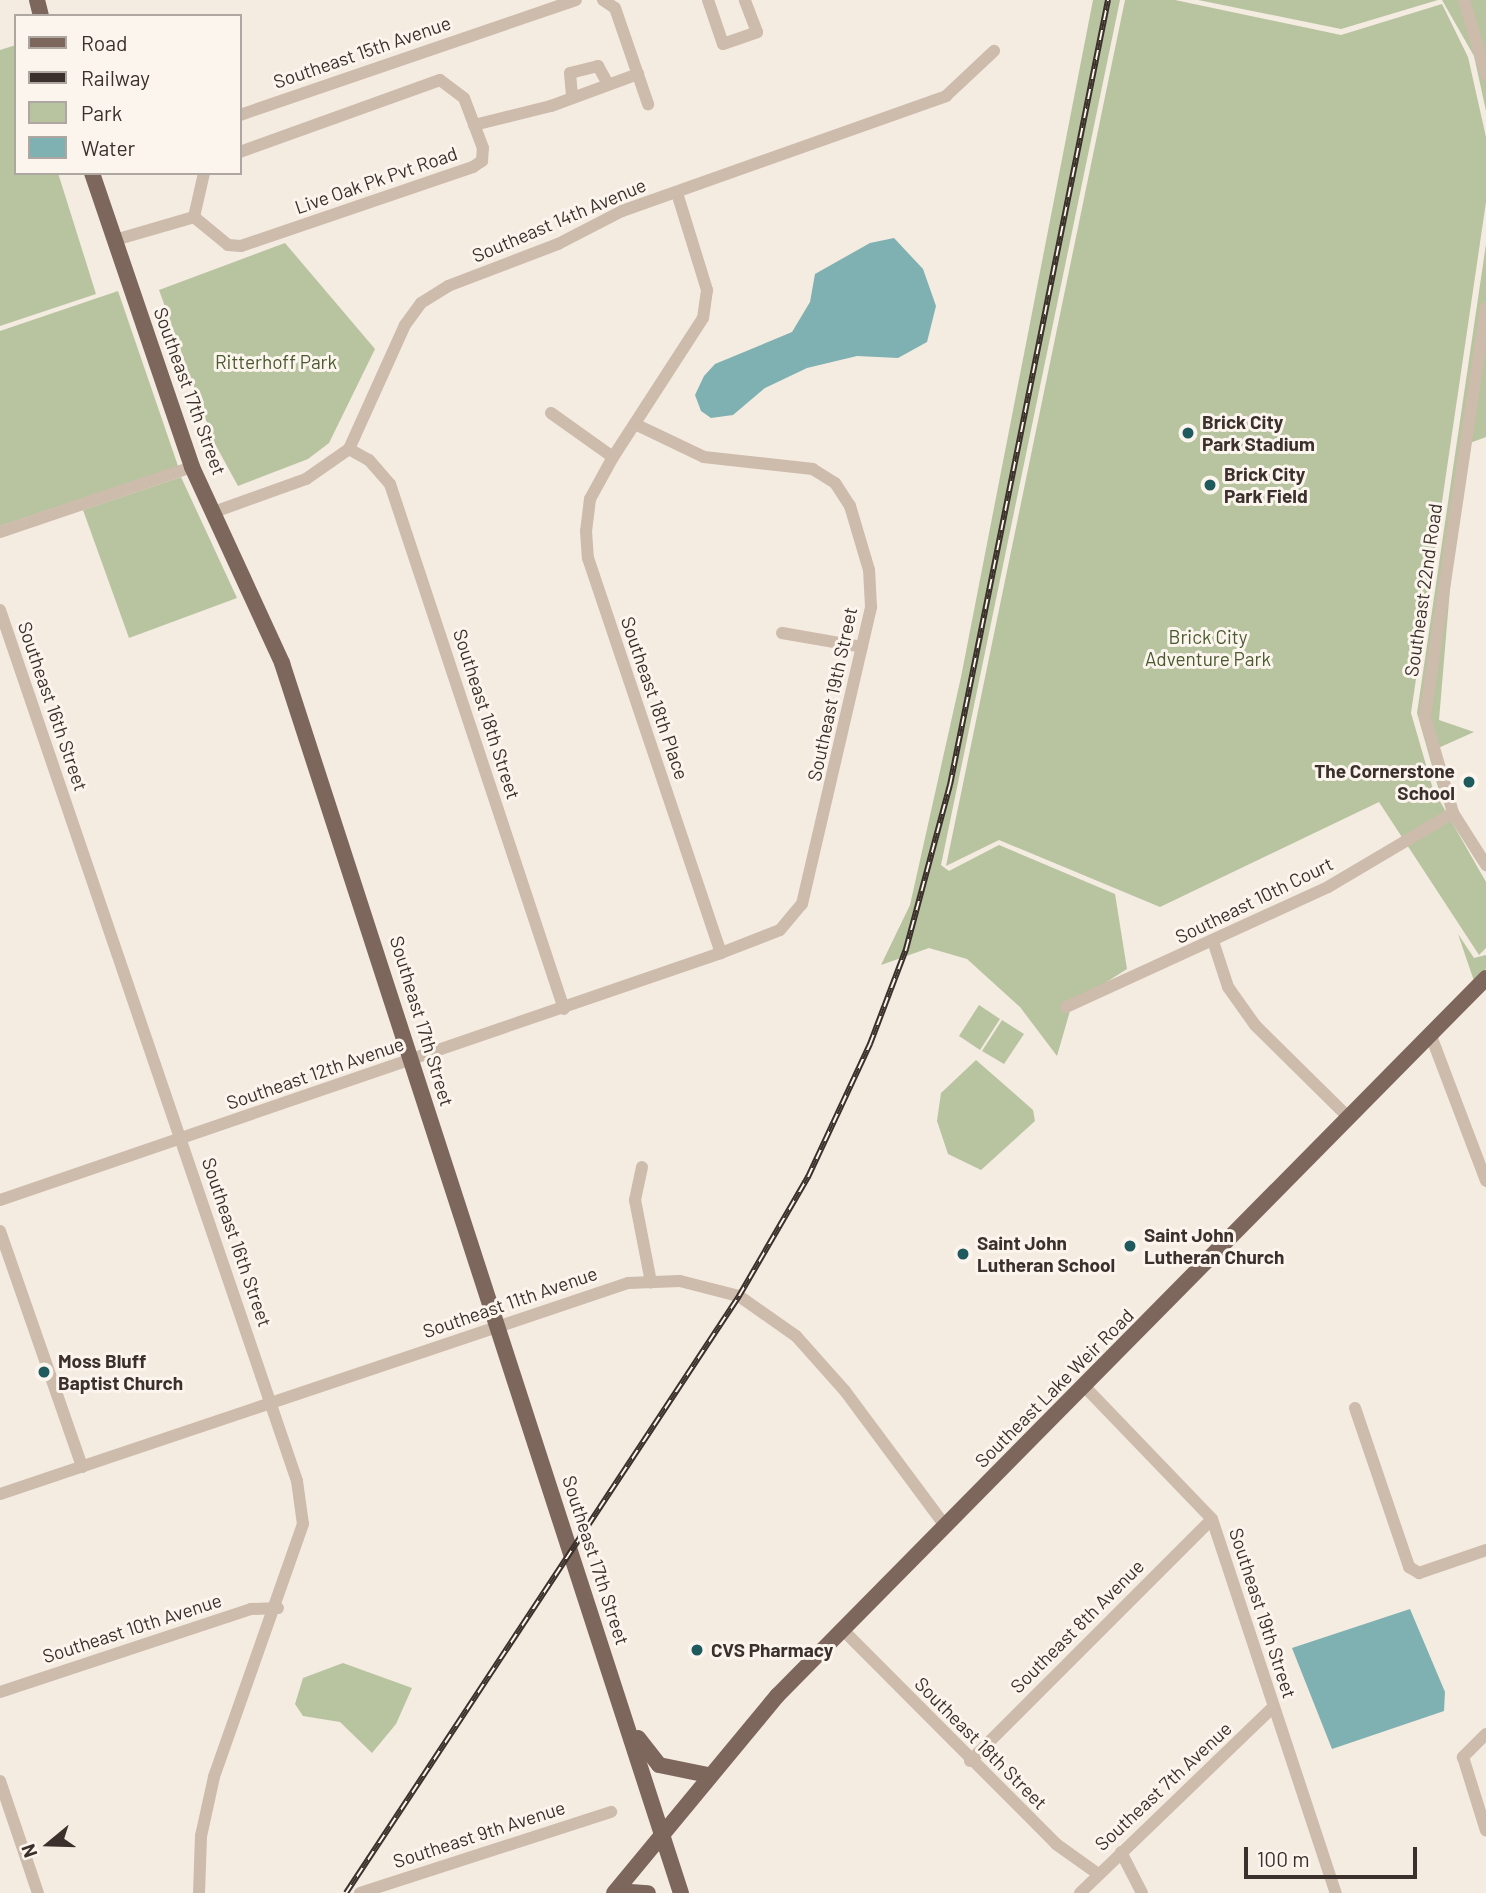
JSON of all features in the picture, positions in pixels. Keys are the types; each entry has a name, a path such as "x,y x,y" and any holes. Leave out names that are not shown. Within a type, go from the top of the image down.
{"main road":[{"name":"Southeast 17th Street","path":"93,175 192,467 282,663 414,1059 495,1328 628,1724 681,1893"},
{"name":"Southeast Lake Weir Road","path":"615,1892 663,1836 708,1775 946,1527 1486,978"},
{"path":"628,1724 659,1765 708,1775"},
{"path":"615,1892 648,1893"}],"street":[{"name":"Southeast 15th Avenue","path":"242,113 576,0"},
{"path":"603,0 615,8 648,104"},
{"path":"708,0 723,44 757,32 745,0"},
{"path":"1464,0 1486,74"},
{"name":"Southeast 14th Avenue","path":"214,512 306,479 349,449 421,303 447,286 677,192 946,96 994,51"},
{"path":"572,96 570,72 598,66 608,84"},
{"path":"474,125 638,74"},
{"name":"Live Oak Pk Pvt Road","path":"194,217 228,245 241,247 387,200 482,161 474,125 456,88 440,80 242,151"},
{"path":"115,240 194,217 204,175"},
{"name":"Southeast 18th Place","path":"677,192 707,290 704,318 637,425 613,457 590,499 588,558 721,953"},
{"name":"Southeast 22nd Road","path":"1486,308 1425,717 1452,813 1486,865"},
{"path":"551,413 613,457"},
{"name":"Southeast 19th Street","path":"637,425 704,457 813,469 835,483 850,506 869,570 871,607 802,904 780,930 721,953"},
{"name":"Southeast 18th Street","path":"349,449 369,460 390,484 564,1009"},
{"path":"0,533 192,467"},
{"name":"Southeast 16th Street","path":"0,610 272,1402 303,1524 278,1608 214,1777 201,1836 199,1893"},
{"path":"782,633 862,648"},
{"name":"Southeast 10th Court","path":"1066,1007 1328,887 1452,813"},
{"path":"1213,941 1228,987 1255,1025 1349,1118"},
{"name":"Southeast 12th Avenue","path":"0,1200 721,953"},
{"path":"1431,1036 1486,1181"},
{"path":"642,1167 635,1200 651,1282"},
{"path":"0,1231 82,1467"},
{"name":"Southeast 11th Avenue","path":"0,1494 628,1283 680,1281 739,1296 773,1315 845,1391 946,1527"},
{"name":"Southeast 19th Street","path":"1085,1387 1212,1519 1336,1893"},
{"path":"1355,1408 1409,1567 1419,1573 1486,1550"},
{"name":"Southeast 8th Avenue","path":"970,1761 1212,1519"},
{"name":"Southeast 10th Avenue","path":"0,1692 251,1609 278,1608"},
{"name":"Southeast 18th Street","path":"845,1632 1055,1844 1098,1874"},
{"name":"Southeast 7th Avenue","path":"1080,1893 1273,1707"},
{"path":"1486,1734 1469,1745 1463,1757 1486,1831"},
{"path":"0,1781 38,1893"},
{"name":"Southeast 9th Avenue","path":"360,1893 387,1889 611,1812"},
{"path":"1121,1852 1142,1893"}],"green space":[{"path":"1093,0 1120,0 941,865 949,871 999,845 1115,894 1127,969 1072,1004 1057,1056 1020,1007 967,959 929,948 881,965 910,905 961,677"},
{"name":"Brick City Adventure Park","path":"1125,0 1175,0 1341,35 1442,4 1468,57 1486,137 1486,202 1411,713 1433,789 1486,882 1486,948 1479,955 1379,802 1160,907 999,840 946,866"},
{"path":"1198,0 1438,0 1341,29"},
{"path":"1442,0 1486,0 1486,111 1474,56"},
{"path":"14,46 14,175 59,175 96,294 0,326 0,50"},
{"name":"Ritterhoff Park","path":"285,243 375,349 329,443 308,459 238,486 214,442 159,290"},
{"path":"1486,244 1486,437 1462,446 1439,720 1474,732 1436,749 1450,796 1486,871 1438,787 1417,713"},
{"path":"118,291 178,466 0,526 0,331"},
{"path":"181,477 237,598 129,638 83,510"},
{"path":"1458,934 1474,958 1486,955 1486,969 1474,981"},
{"path":"979,1005 1000,1019 980,1050 959,1036"},
{"path":"1002,1020 1024,1034 1004,1064 982,1051"},
{"path":"976,1060 1033,1110 1035,1121 981,1170 948,1154 937,1121 941,1093"},
{"path":"343,1663 412,1688 396,1724 372,1753 340,1722 303,1716 295,1704 303,1678"}],"water":[{"path":"894,238 923,269 936,306 927,342 898,358 857,356 807,368 765,388 733,415 711,418 701,411 695,395 704,376 715,364 792,332 810,302 815,274 870,243"},
{"path":"1410,1609 1445,1692 1444,1711 1332,1749 1292,1648"}],"railway":[{"path":"346,1893 739,1296 808,1177 870,1044 906,949 950,785 1108,0"}],"place":[{"name":"Brick City Park Stadium","path":"1188,433"},
{"name":"Brick City Park Field","path":"1210,485"},
{"name":"The Cornerstone School","path":"1469,782"},
{"name":"Saint John Lutheran Church","path":"1130,1246"},
{"name":"Saint John Lutheran School","path":"963,1254"},
{"name":"Moss Bluff Baptist Church","path":"44,1372"},
{"name":"CVS Pharmacy","path":"697,1650"}]}
